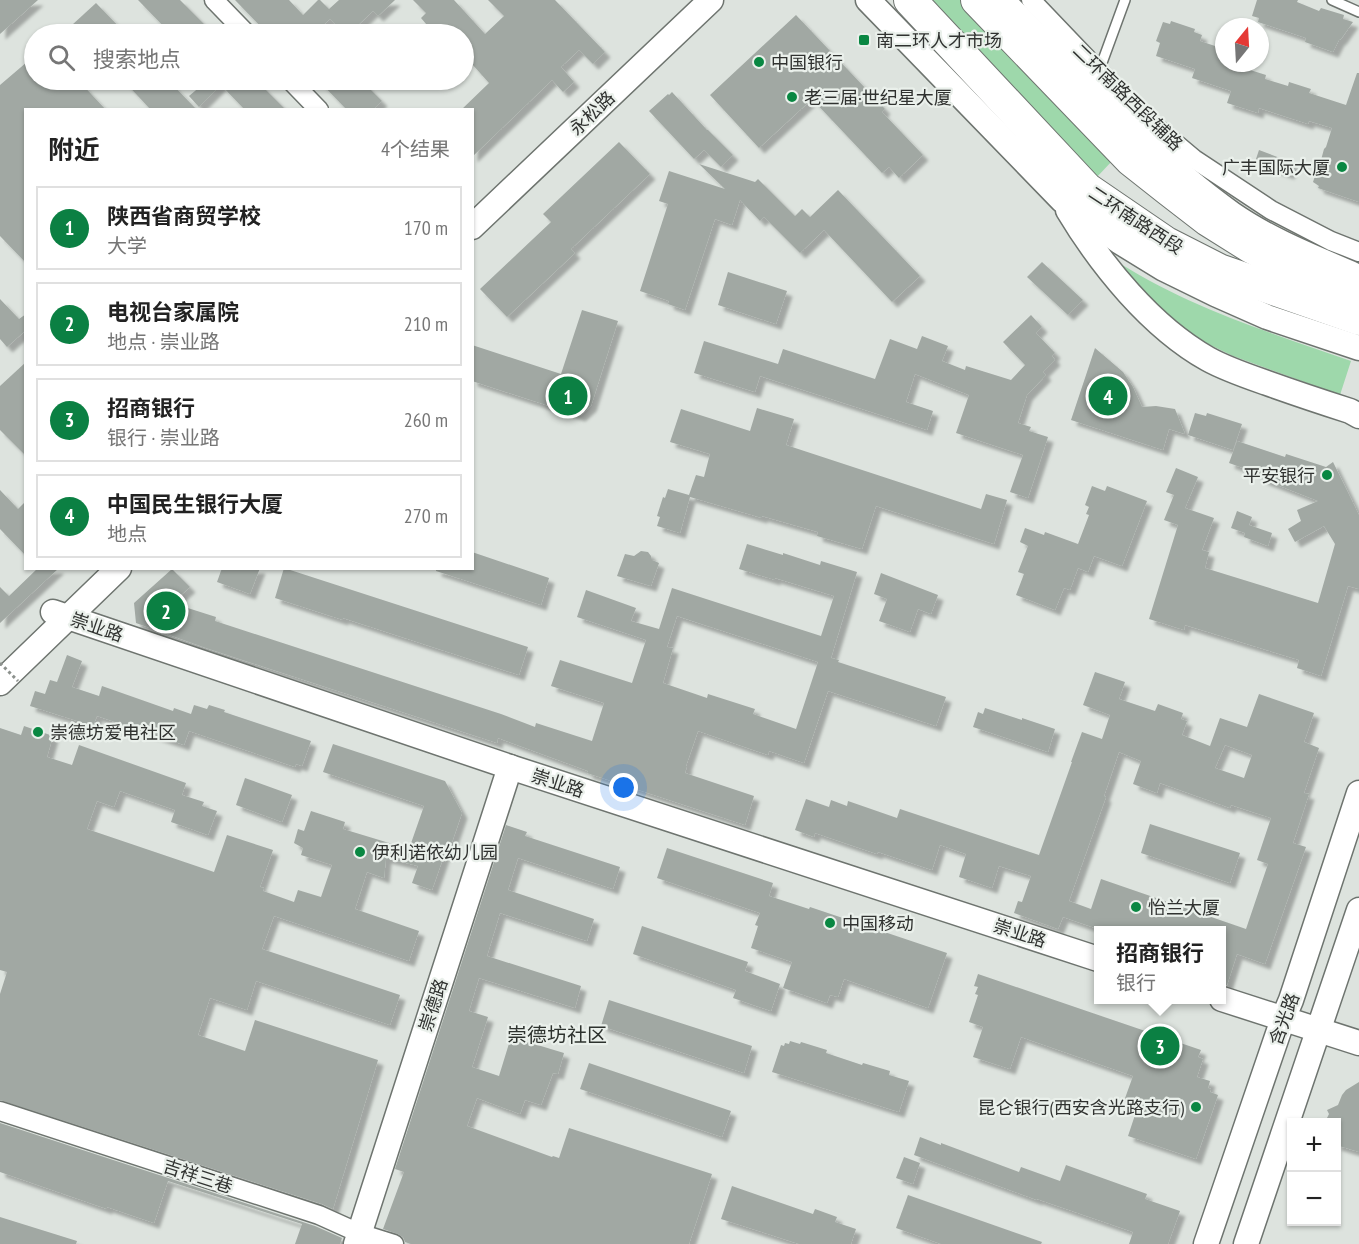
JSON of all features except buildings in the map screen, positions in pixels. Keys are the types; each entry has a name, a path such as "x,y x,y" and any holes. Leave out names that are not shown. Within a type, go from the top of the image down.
{"highway":[{"name":"二环南路西段","path":"910,0 1087,189 1166,243 1219,270 1359,319"},
{"path":"977,0 1131,160 1169,190 1208,220 1251,247 1306,275 1359,295"}],"street":[{"path":"214,0 237,24"},
{"name":"永松路","path":"474,207 689,0"},
{"name":"永松路","path":"474,225 711,0"},
{"path":"868,0 1062,200 1120,242 1164,269 1215,294 1267,317 1359,348"},
{"path":"1002,0 1155,153 1233,215 1284,245 1359,277"},
{"name":"二环南路西段辅路","path":"1032,0 1138,112 1194,159 1270,210 1331,241 1359,252"},
{"path":"300,90 317,108"},
{"path":"1062,200 1084,237 1105,264 1139,304 1177,340 1209,360 1246,376 1359,416"},
{"path":"9,682 96,570"},
{"path":"0,663 117,570"},
{"name":"崇业路","path":"61,615 510,767 1094,958"},
{"name":"崇德路","path":"357,1238 510,767"},
{"name":"含光路","path":"1206,1244 1291,1000 1359,793"},
{"name":"含光路","path":"1246,1244 1359,910"},
{"path":"1226,1001 1359,1043"},
{"name":"吉祥三巷","path":"0,1111 318,1215 357,1238 394,1244"}],"lane":[{"path":"1099,71 1125,0"},
{"path":"1332,0 1359,12"}],"path":[{"path":"0,663 9,682"}],"green space":[{"path":"917,0 961,0 1113,160 1096,178"},
{"path":"1110,257 1167,290 1227,317 1351,361 1340,395 1233,356 1200,340 1171,320"}],"place":[{"name":"南二环人才市场","path":"864,40"},
{"name":"中国银行","path":"759,62"},
{"name":"老三届·世纪星大厦","path":"792,97"},
{"name":"广丰国际大厦","path":"1342,167"},
{"name":"陕西省商贸学校","path":"568,396"},
{"name":"中国民生银行大厦","path":"1108,396"},
{"name":"平安银行","path":"1327,475"},
{"name":"电视台家属院","path":"166,611"},
{"name":"崇德坊爱电社区","path":"38,732"},
{"name":"伊利诺依幼儿园","path":"360,852"},
{"name":"怡兰大厦","path":"1136,907"},
{"name":"中国移动","path":"830,923"},
{"name":"招商银行","path":"1160,1046"},
{"name":"昆仑银行(西安含光路支行)","path":"1196,1107"}],"district":[{"name":"崇德坊社区","path":"557,1035"}]}
